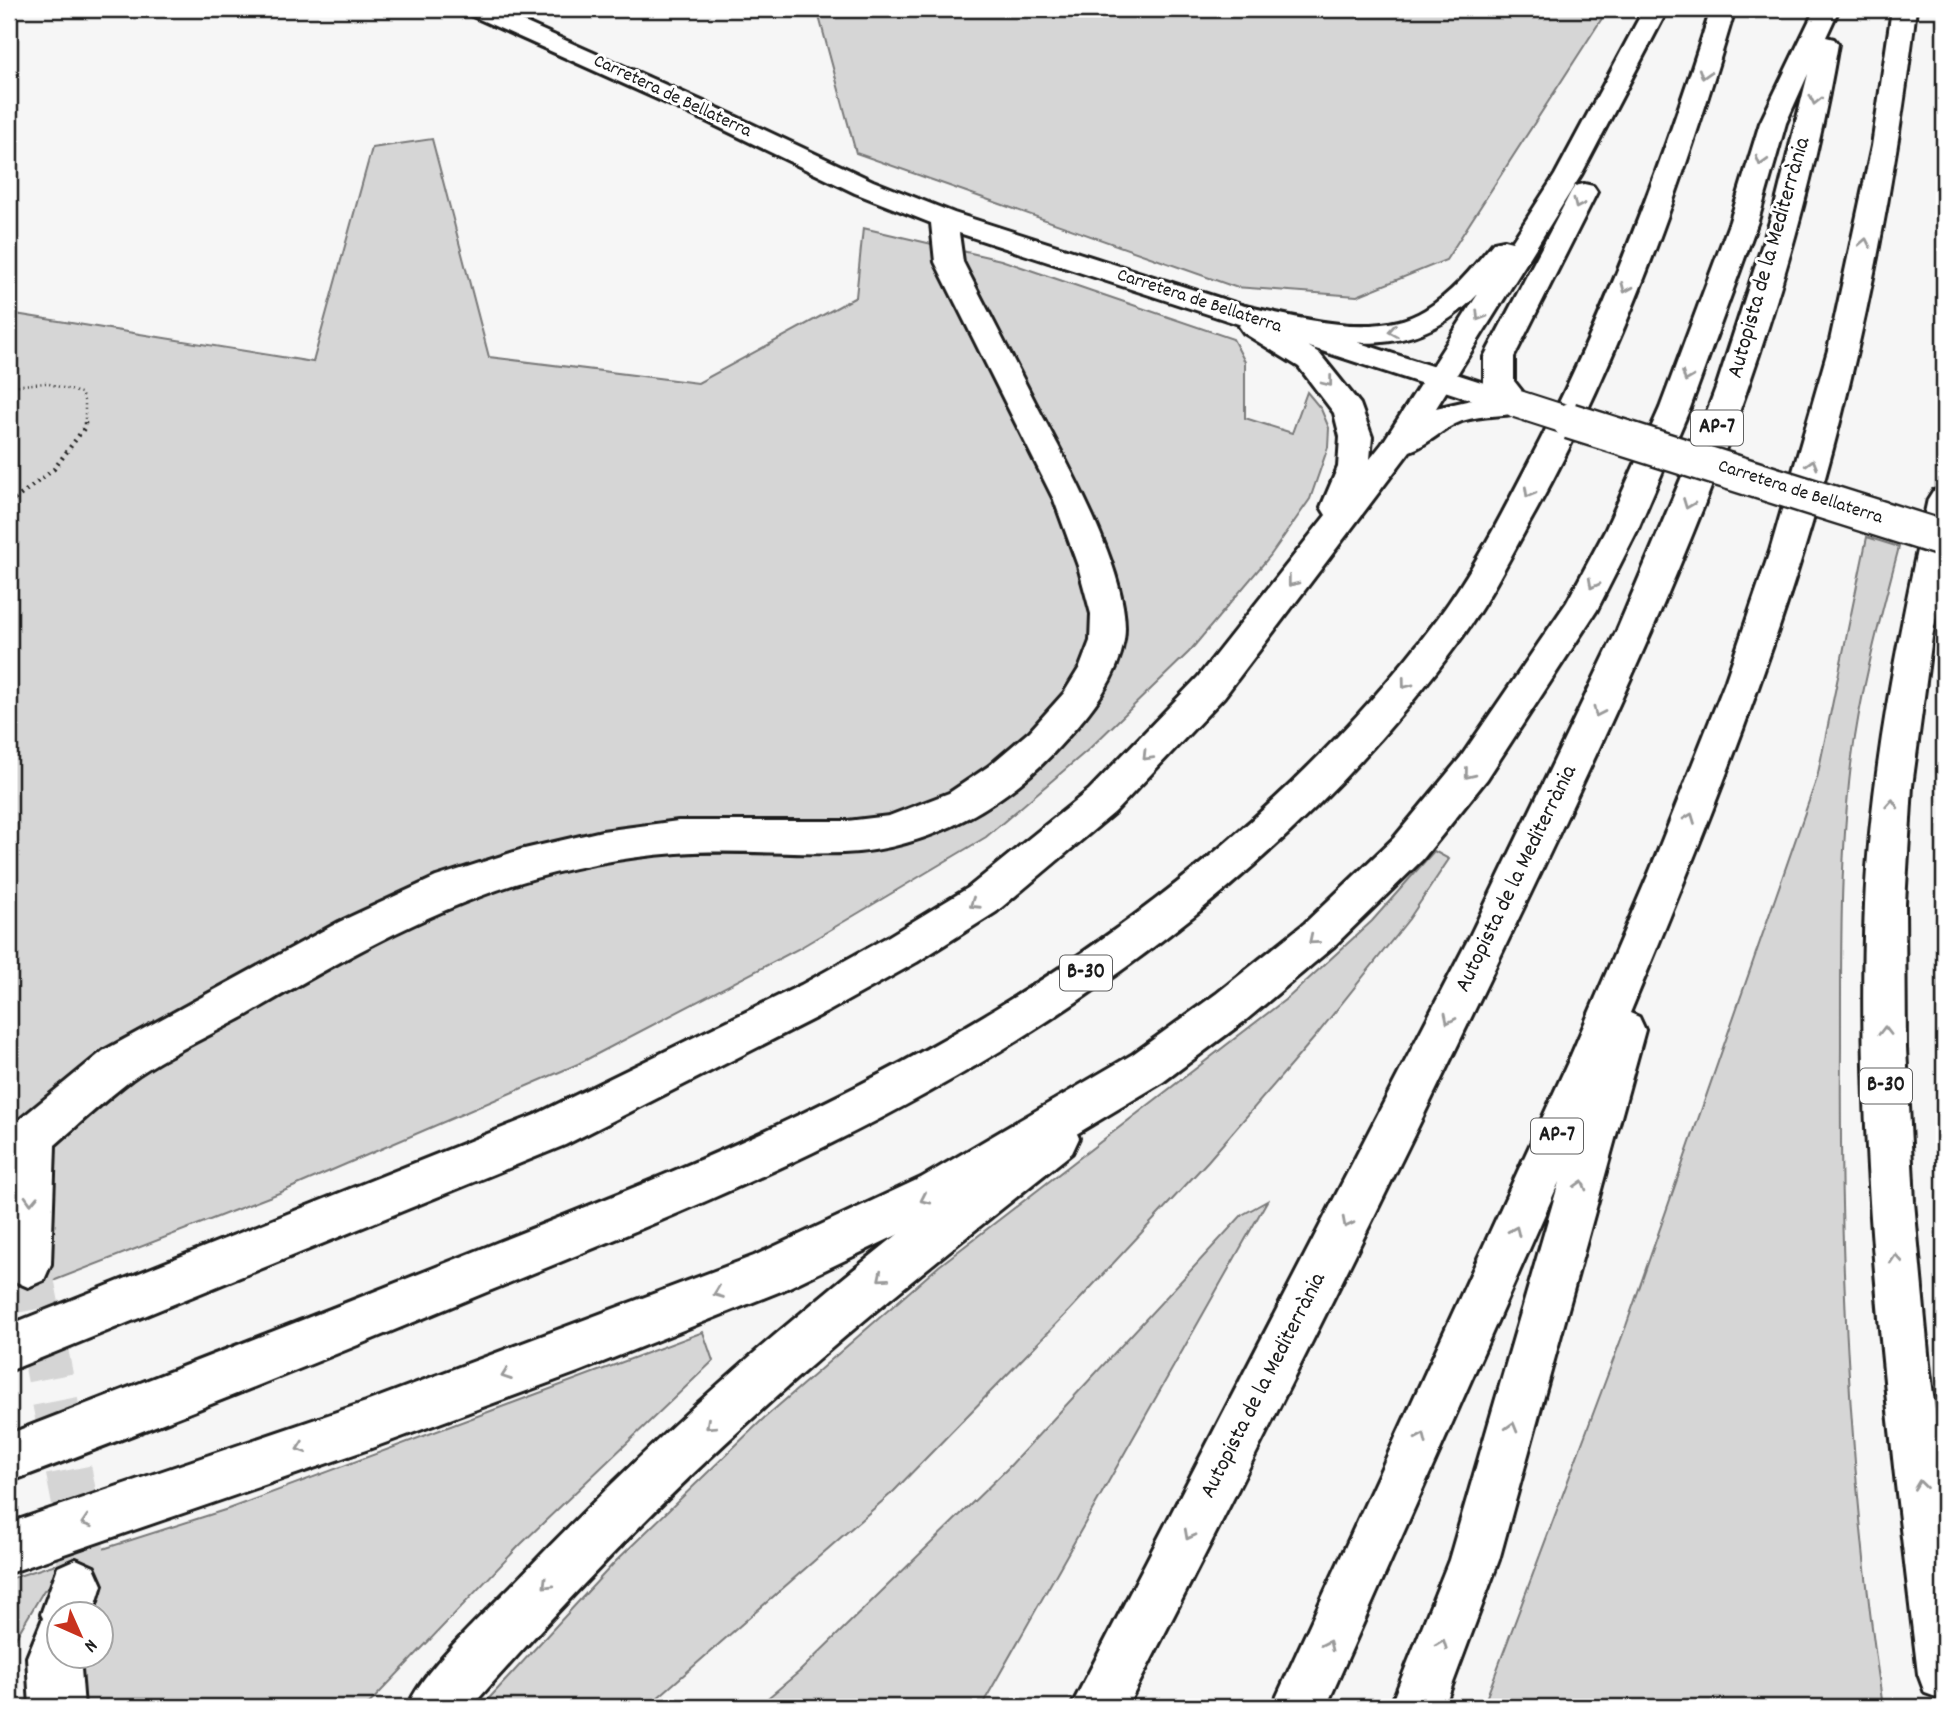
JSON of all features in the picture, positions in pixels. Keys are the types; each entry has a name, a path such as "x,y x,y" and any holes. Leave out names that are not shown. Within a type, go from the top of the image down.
{"main road":[{"name":"Carretera de Bellaterra","path":"476,9 713,115 864,187 944,219 1440,380 1944,539"},
{"path":"9,1348 550,1130 815,998 904,949 982,900 1102,802 1211,687 1393,452 1568,175 1656,9"},
{"name":"B-30","path":"9,1458 592,1227 823,1126 957,1055 1066,986 1174,911 1255,844 1324,780 1384,712 1453,623 1506,535 1587,380 1629,281 1681,144 1723,9"},
{"path":"435,1707 538,1592 668,1464 784,1358 931,1236 1231,1007 1319,936 1408,849 1474,768 1580,610 1621,531 1675,408 1744,221 1773,123 1830,9"},
{"name":"Autopista de la Mediterrània","path":"1098,1707 1393,1131 1619,667 1680,524 1730,396 1804,148 1830,9"},
{"name":"AP-7","path":"1299,1707 1538,1180 1668,876 1733,705 1787,553 1838,374 1879,173 1904,9"},
{"path":"1517,404 1499,383 1499,357 1588,182 1614,92"},
{"path":"1235,313 1328,330 1371,334 1415,327 1436,316 1456,299 1568,175"},
{"path":"28,1264 34,1135 118,1065 354,934 450,889 520,866 590,850 678,837 847,837 889,832 924,821 962,804 1002,777 1043,741 1077,704 1097,670 1107,641 1108,614 1095,566 1070,500 949,262 944,219"},
{"path":"1235,313 1310,360 1349,411 1356,437 1354,467 1315,552"},
{"path":"1393,452 1417,432 1455,411 1482,405 1517,404"},
{"name":"B-30","path":"1944,499 1915,638 1893,786 1885,903 1885,1048 1892,1202 1905,1364 1944,1674"},
{"path":"1418,1707 1474,1560 1668,876"},
{"path":"9,1548 378,1422 765,1275 937,1193 1148,1068"},
{"path":"54,1670 57,1707"}],"path":[{"path":"9,386 33,381 62,384 81,393 85,403 86,427 54,468 9,504"}],"shaded area":[{"path":"817,9 1608,9 1446,260 1357,296 1235,287 856,153"},
{"path":"432,139 489,357 698,383 856,297 863,228 1001,260 1233,339 1245,362 1245,418 1292,433 1307,392 1321,409 1329,428 1328,447 1310,499 1270,556 1189,652 1089,749 986,837 798,949 578,1064 279,1193 9,1298 9,313 313,362 372,148"},
{"path":"1867,537 1899,547 1865,683 1847,800 1841,976 1842,1212 1855,1460 1862,1543 1883,1707 1483,1707 1626,1326 1817,778"},
{"path":"1944,828 1944,1101 1938,1005"},
{"path":"1434,851 1449,859 1409,919 1315,1037 1208,1161 1069,1311 894,1491 647,1707 481,1707 615,1562 762,1420 939,1266 1290,996 1372,921"},
{"path":"1267,1201 981,1707 757,1707 799,1672 1008,1468 1242,1215"},
{"path":"703,1332 713,1361 520,1545 366,1707 75,1707 72,1699 76,1670 116,1670 116,1600 96,1600 99,1575 44,1590 9,1649 9,1579 228,1509"}],"tunnel":[{"path":"28,1264 76,1508 81,1549 76,1585"}]}
